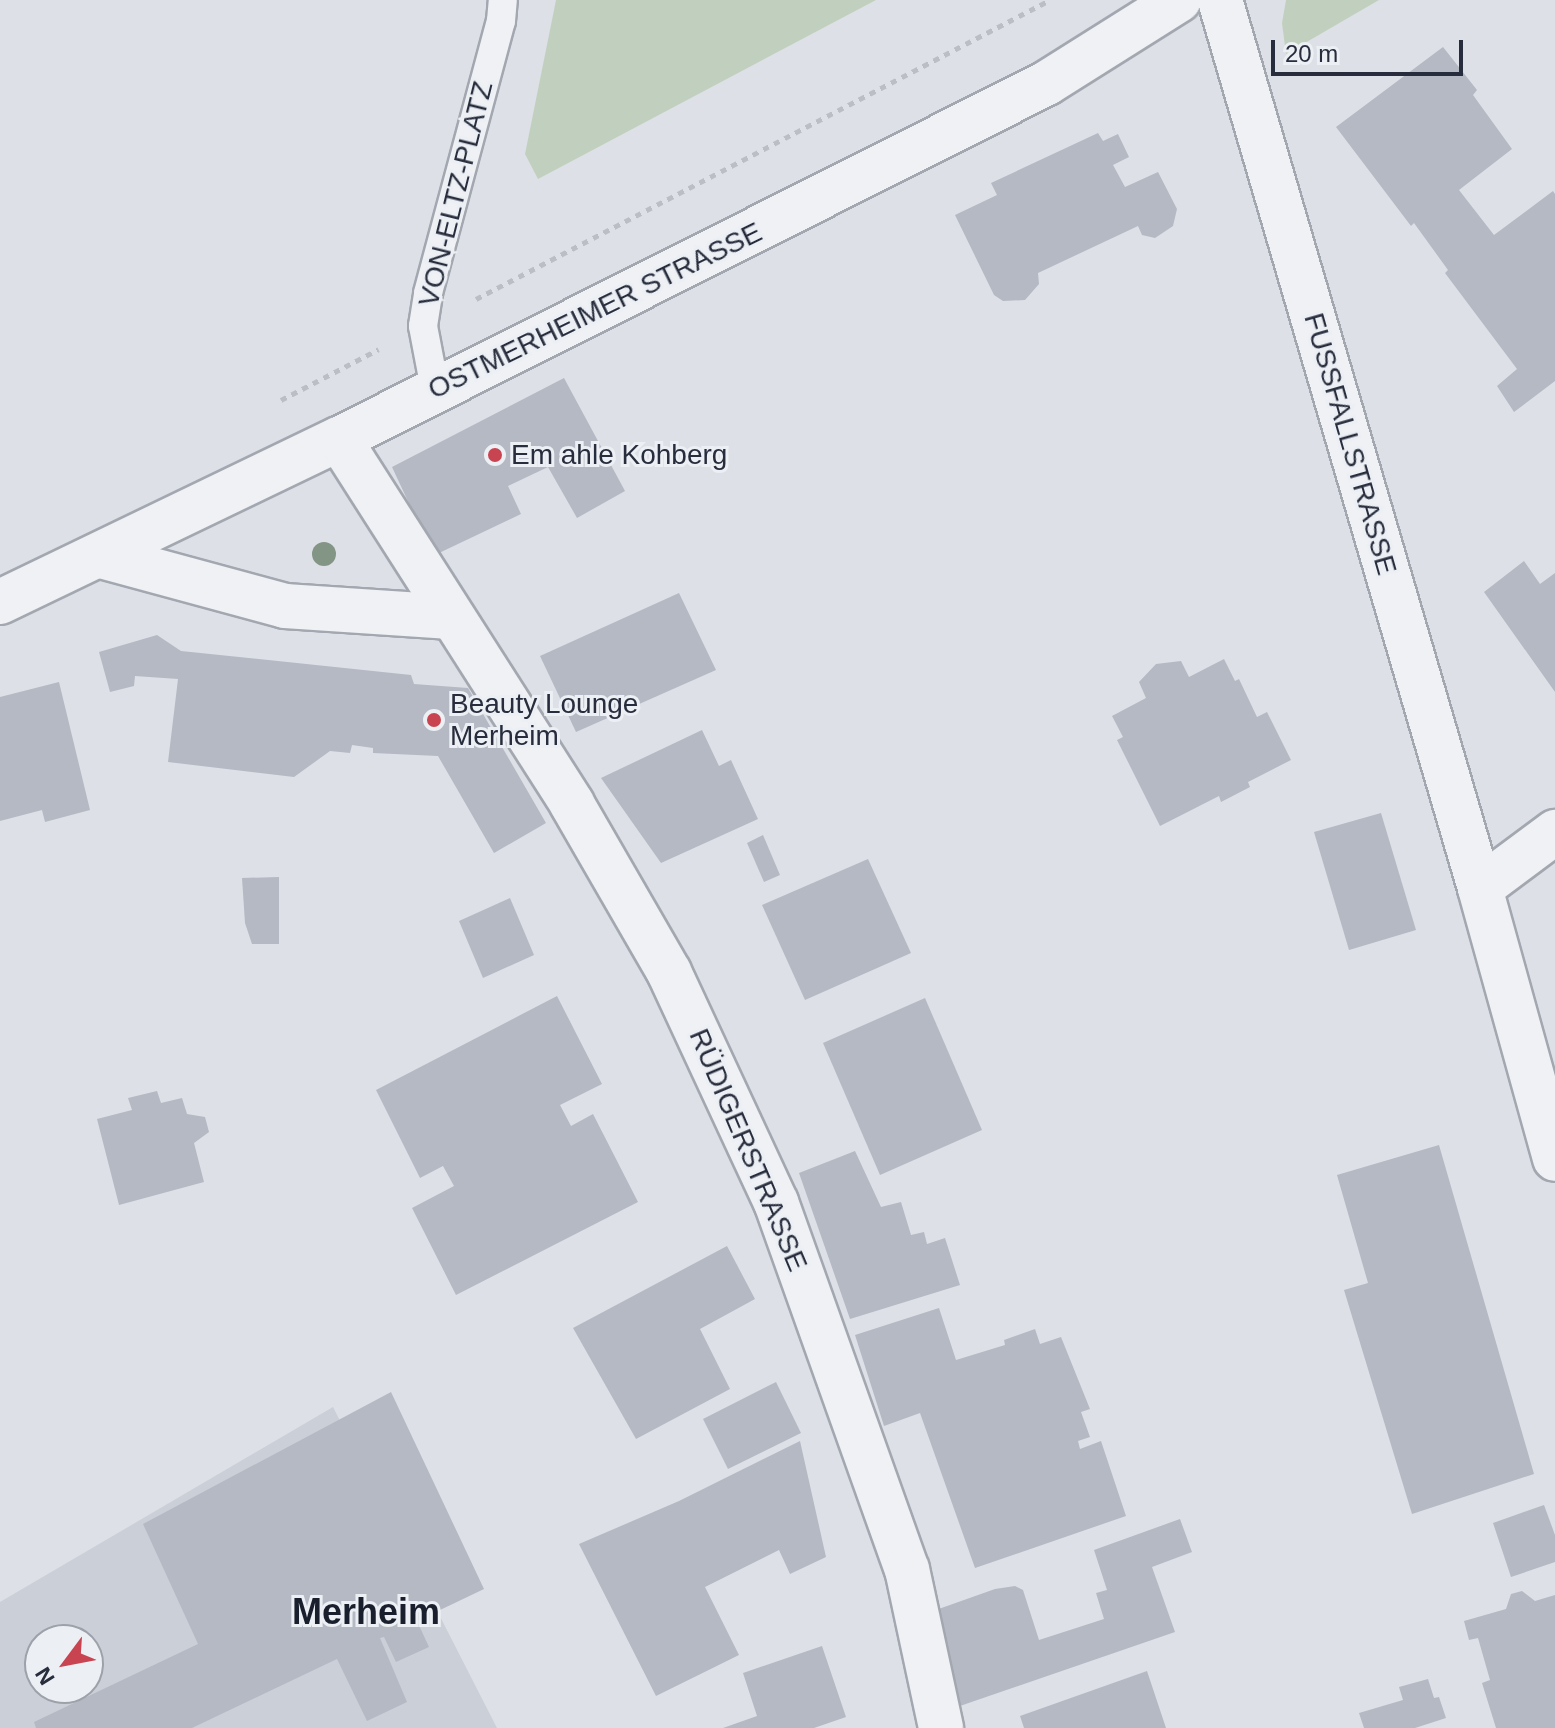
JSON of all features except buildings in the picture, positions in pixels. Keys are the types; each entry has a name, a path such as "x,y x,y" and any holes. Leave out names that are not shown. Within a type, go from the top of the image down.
{"street":[{"name":"OSTMERHEIMER STRASSE","path":"0,602 101,556 208,499 339,439 1047,83 1179,0"},
{"name":"FUSSFALLSTRASSE","path":"1220,0 1480,888 1555,1159"},
{"name":"RÜDIGERSTRASSE","path":"339,439 572,804 669,972 776,1202 907,1569 941,1728"},
{"path":"101,556 285,606 451,617"},
{"path":"1480,888 1555,832"}],"lane":[{"name":"VON-ELTZ-PLATZ","path":"435,389 423,326 428,293 501,21 503,0"}],"path":[{"path":"272,405 1050,0"}],"shaded area":[{"path":"333,1407 497,1728 0,1728 0,1602"}],"green space":[{"path":"556,0 876,0 538,179 525,154"},
{"path":"1286,0 1379,0 1286,54 1282,23"}],"place":[{"name":"Em ahle Kohberg","path":"495,455"},
{"name":"Beauty Lounge Merheim","path":"434,720"}],"district":[{"name":"Merheim","path":"366,1612"}]}
